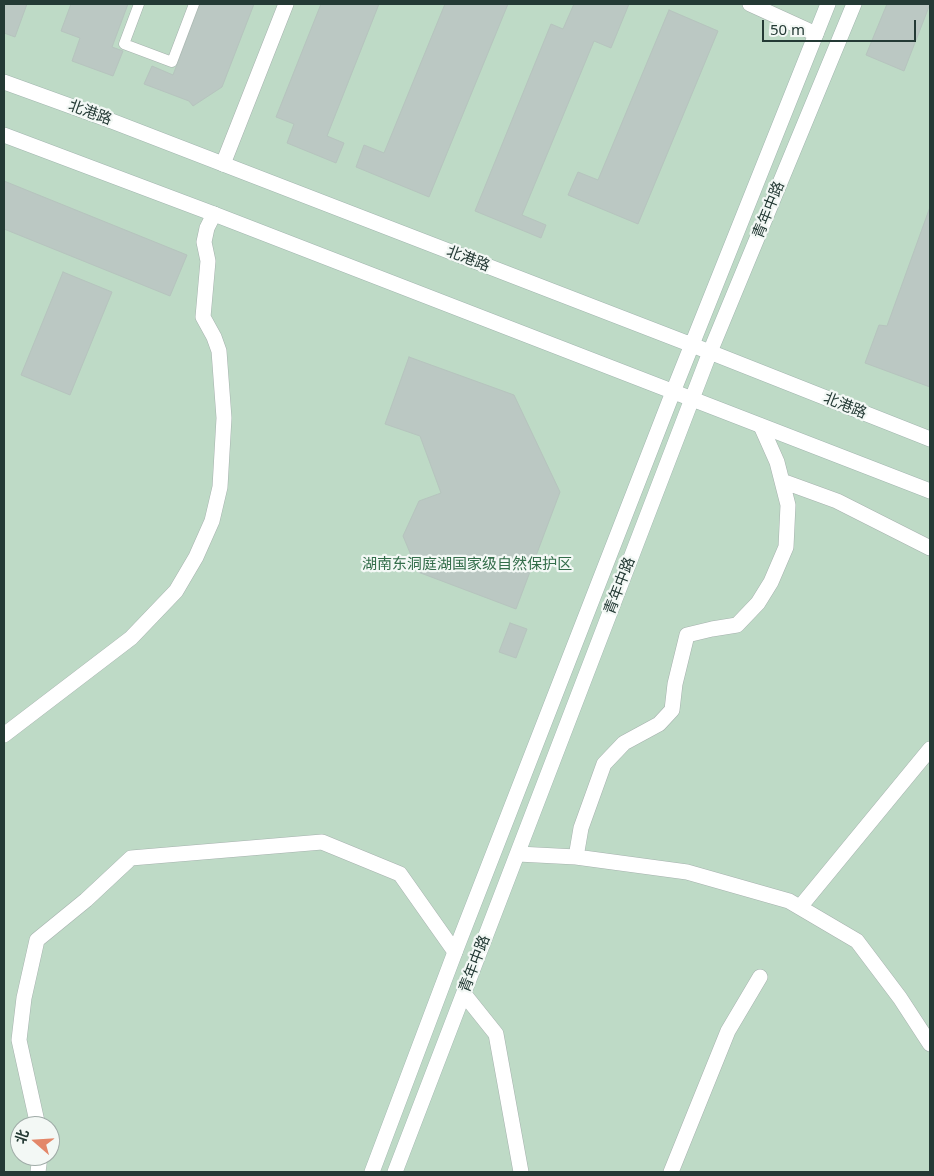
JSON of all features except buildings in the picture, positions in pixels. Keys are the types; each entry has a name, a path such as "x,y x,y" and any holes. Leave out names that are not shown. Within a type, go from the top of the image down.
{"main road":[{"path":"223,164 286,4"},
{"path":"750,4 816,34"},
{"path":"372,1172 454,952 673,392 828,4"},
{"name":"青年中路","path":"395,1172 710,352 854,4"},
{"name":"北港路","path":"4,82 223,164 692,345 930,440"},
{"path":"4,135 214,214 930,491"},
{"path":"4,735 131,638 176,591 196,557 212,521 220,488 224,418 219,351 204,317 208,261 204,242 207,228 214,214"},
{"path":"576,858 581,828 604,764 624,743 659,724 672,710 675,684 688,635 738,625 758,602 771,582 786,547 788,505 777,462 761,426"},
{"path":"782,481 837,500 930,548"},
{"path":"800,907 930,749"},
{"path":"36,1116 19,1040 24,998 37,940 86,900 130,858 322,842 400,874 454,952"},
{"path":"518,854 576,858 687,872 790,900 856,941 900,998 930,1044"},
{"path":"672,1172 728,1031 760,977"},
{"path":"464,994 496,1034 520,1172"}],"lane":[{"path":"139,4 124,44 172,62 194,4"}],"green space":[{"name":"湖南东洞庭湖国家级自然保护区","path":"4,4 930,4 930,1172 4,1172"}]}
